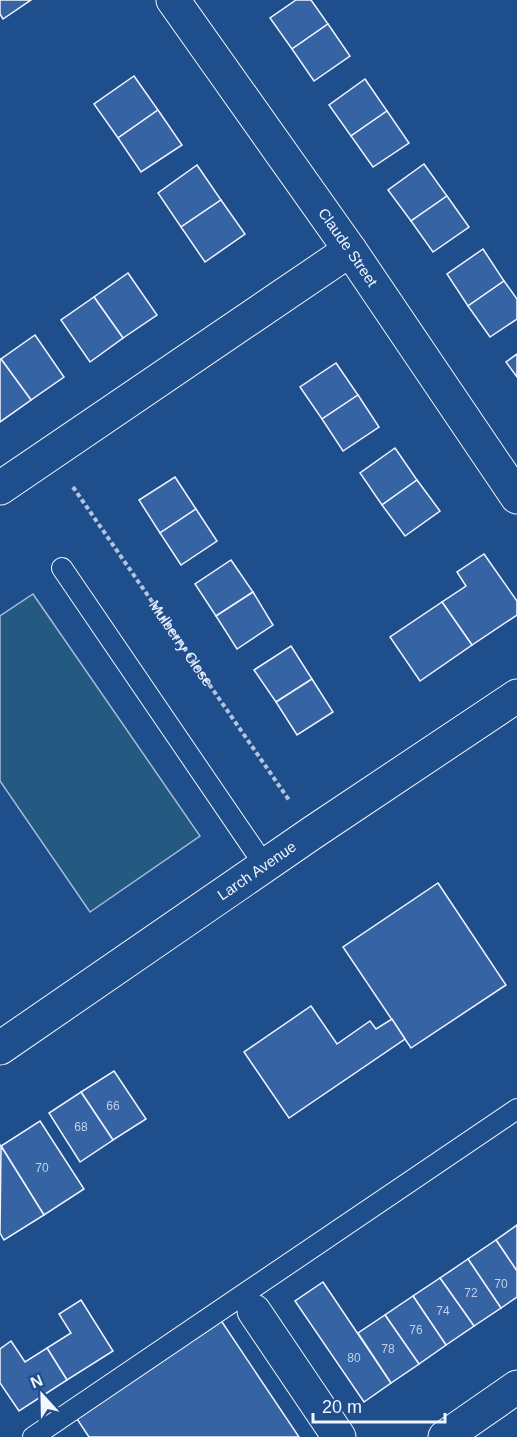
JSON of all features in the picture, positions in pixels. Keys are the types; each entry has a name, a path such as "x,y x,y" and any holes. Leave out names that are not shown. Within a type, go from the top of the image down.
{"main road":[{"name":"Claude Street","path":"173,0 350,250 517,497"},
{"path":"0,488 350,250"},
{"name":"Larch Avenue","path":"0,1048 312,833 517,696"},
{"path":"254,1311 339,1437"},
{"path":"445,1437 517,1387"}],"lane":[{"path":"62,568 265,866"},
{"path":"33,1437 517,1109"}],"path":[{"name":"Mulberry Close","path":"51,454 312,833"}],"shaded area":[{"path":"33,594 200,836 90,912 0,781 0,616"}],"building":[{"path":"0,0 31,0 3,19 0,14"},
{"path":"296,0 311,0 328,24 292,49 270,18"},
{"path":"328,24 350,56 314,81 292,49"},
{"path":"134,76 158,110 118,138 94,104"},
{"path":"365,79 387,111 351,136 329,105"},
{"path":"158,110 182,145 141,172 118,138"},
{"path":"387,111 409,143 373,167 351,136"},
{"path":"424,164 447,196 411,221 388,190"},
{"path":"197,165 221,200 181,227 158,193"},
{"path":"447,196 469,227 433,252 411,221"},
{"path":"221,200 245,234 205,262 181,227"},
{"path":"483,249 504,281 468,306 447,274"},
{"path":"128,273 157,315 123,338 94,297"},
{"path":"504,281 517,299 517,319 490,337 468,306"},
{"path":"94,297 123,338 90,362 61,320"},
{"path":"35,335 64,377 31,400 1,359"},
{"path":"517,354 517,377 506,362"},
{"path":"0,360 31,400 0,422"},
{"path":"336,363 358,395 322,419 300,387"},
{"path":"358,395 379,427 343,451 322,419"},
{"path":"395,448 417,480 382,505 360,473"},
{"path":"175,477 196,509 160,533 139,500"},
{"path":"417,480 440,511 405,536 382,505"},
{"path":"196,509 217,541 181,565 160,533"},
{"path":"484,554 517,601 517,615 472,645 442,602 466,586 457,572"},
{"path":"231,560 253,592 216,616 195,584"},
{"path":"253,592 273,625 237,649 216,616"},
{"path":"442,602 472,645 420,681 390,637"},
{"path":"291,646 312,679 276,702 254,670"},
{"path":"312,679 333,712 297,735 276,702"},
{"path":"438,883 506,985 411,1048 343,947"},
{"path":"311,1006 337,1044 370,1021 376,1029 392,1019 405,1039 289,1118 244,1052"},
{"path":"114,1071 146,1119 113,1140 81,1092"},
{"path":"81,1092 113,1140 80,1162 49,1113"},
{"path":"40,1121 84,1189 44,1215 1,1146"},
{"path":"1,1146 44,1215 4,1240 0,1233"},
{"path":"517,1225 517,1271 496,1240"},
{"path":"496,1240 517,1271 517,1297 501,1308 468,1259"},
{"path":"468,1259 501,1308 474,1326 440,1278"},
{"path":"440,1278 474,1326 446,1345 413,1296"},
{"path":"323,1282 391,1383 364,1402 295,1301"},
{"path":"413,1296 446,1345 419,1364 385,1315"},
{"path":"81,1300 113,1351 67,1380 47,1348 71,1333 59,1314"},
{"path":"385,1315 419,1364 391,1383 358,1333"},
{"path":"218,1316 299,1437 89,1437 73,1413"},
{"path":"11,1341 25,1362 47,1348 67,1380 19,1411 0,1383 0,1349"}]}
